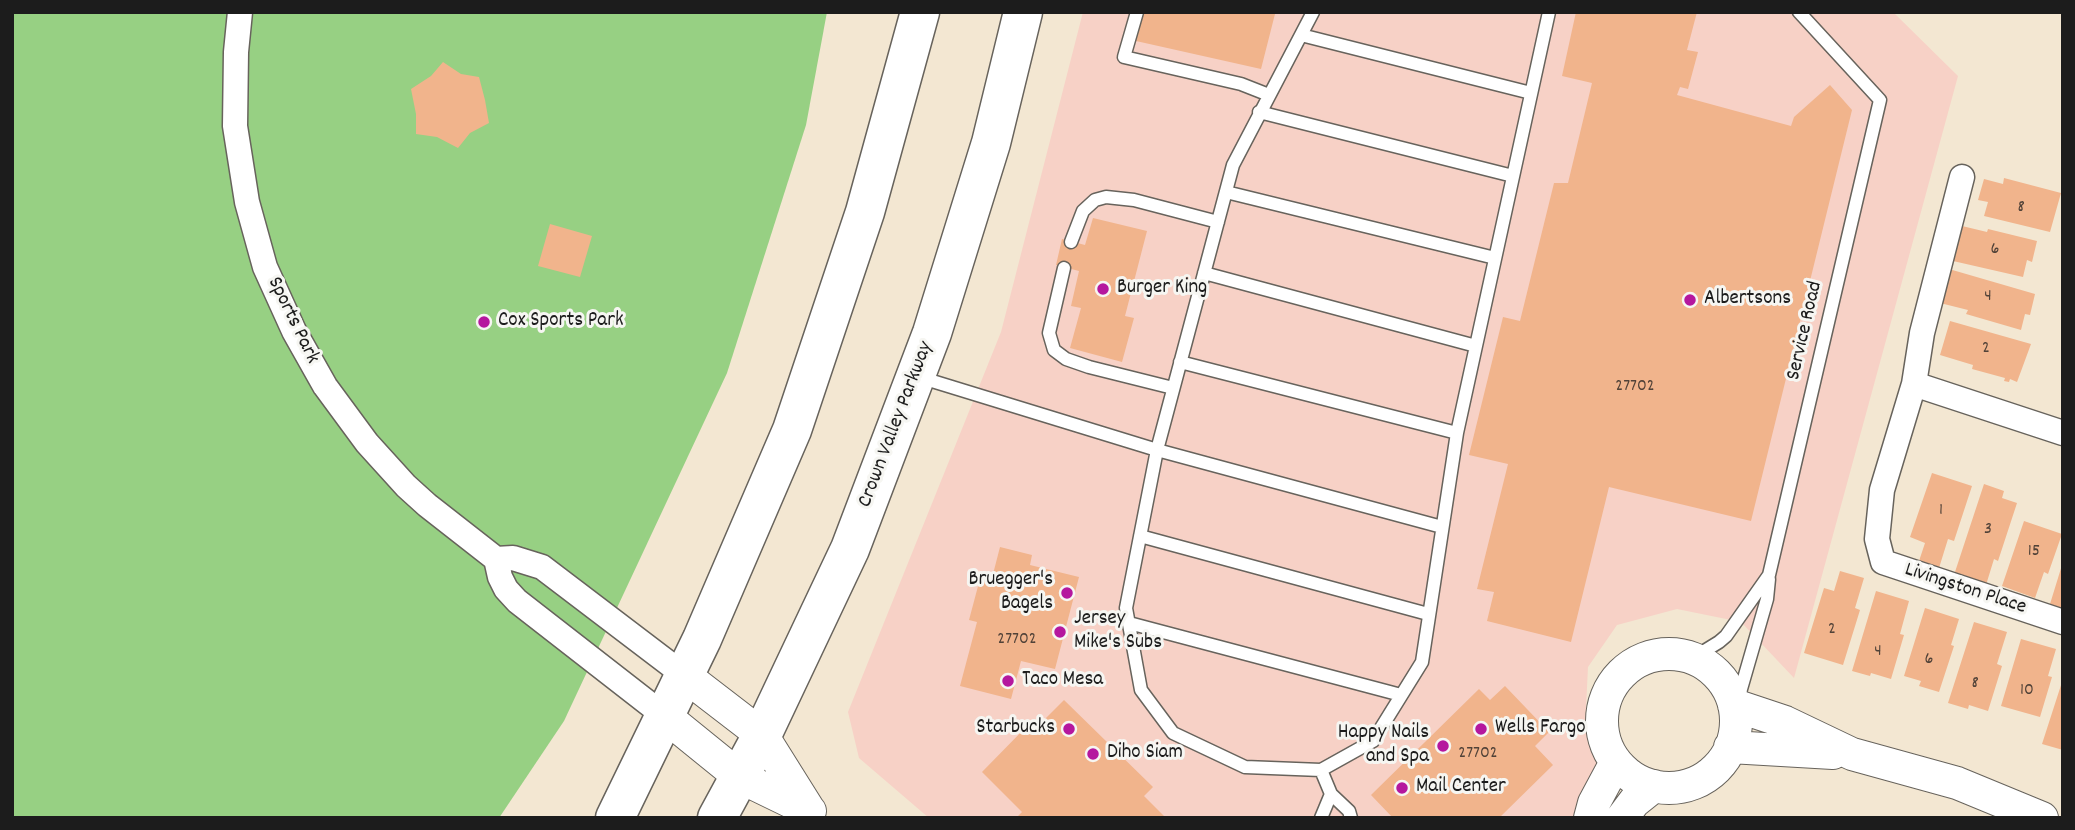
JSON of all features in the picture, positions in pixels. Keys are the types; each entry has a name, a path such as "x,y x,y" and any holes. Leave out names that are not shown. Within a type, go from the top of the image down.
{"main road":[{"path":"615,818 666,717 757,517 793,430 865,212 920,12"},
{"name":"Crown Valley Parkway","path":"717,818 762,735 850,549 932,333 991,143 1023,12"}],"street":[{"name":"Sports Park","path":"240,12 235,93 240,166 265,267 294,331 326,386 387,466 427,505 496,559"},
{"name":"Livingston Place","path":"1962,177 1923,333 1914,384 1882,490 1877,538 1883,562 2063,622"},
{"path":"1914,384 2063,433"},
{"path":"513,558 542,567 762,735 813,814 740,777 517,601 500,577 496,559 513,558"},
{"path":"1675,654 1693,658 1718,674 1734,702 1736,716 1725,758 1710,775 1690,784 1668,788 1634,778 1616,762 1604,737 1602,719 1605,701 1613,684 1625,671 1640,661 1657,655 1675,654"},
{"path":"1734,702 1785,722 1852,754 1957,783 2042,818"},
{"path":"1730,747 1852,754"},
{"path":"1590,818 1594,803 1616,762"},
{"path":"1622,818 1634,802 1654,786"}],"lane":[{"path":"1137,12 1124,57 1241,85 1269,95"},
{"path":"1313,12 1233,165 1157,450 1126,608 1141,690 1173,733 1245,767 1321,770 1373,741 1422,662 1457,433 1549,12"},
{"name":"Service Road","path":"1693,658 1726,636 1769,575 1880,100 1799,12"},
{"path":"1301,35 1531,93"},
{"path":"1259,112 1513,176"},
{"path":"1226,192 1495,258"},
{"path":"1072,242 1083,211 1095,200 1106,197 1134,200 1218,222"},
{"path":"1064,268 1048,333 1054,350 1066,359 1088,367 1173,388"},
{"path":"1204,273 1476,346"},
{"path":"1180,362 1457,433"},
{"path":"915,376 1157,450 1442,527"},
{"path":"1140,536 1429,614"},
{"path":"1734,702 1741,689 1767,599 1769,575"},
{"path":"1129,623 1401,695"},
{"path":"1321,770 1331,794 1349,811 1351,818"},
{"path":"1321,818 1331,794"}],"shaded area":[{"path":"1083,12 1893,12 1958,76 1794,678 1741,622 1677,609 1617,625 1588,667 1585,728 1602,768 1572,818 929,818 859,758 848,712 1001,332"}],"green space":[{"path":"12,12 827,12 806,125 727,373 564,721 499,818 12,818"}],"building":[{"path":"1143,12 1275,14 1261,69 1136,41"},
{"path":"1576,12 1697,12 1687,50 1698,52 1688,89 1680,87 1677,95 1791,126 1794,117 1830,85 1852,110 1751,521 1609,487 1571,642 1487,621 1494,592 1477,589 1508,464 1469,455 1503,317 1520,321 1554,183 1568,183 1592,83 1562,76"},
{"path":"443,62 461,74 479,77 485,100 489,123 470,133 458,148 437,137 416,134 416,114 411,89 431,76"},
{"path":"2004,178 2061,193 2050,232 1984,216 1988,202 1978,200 1984,179 2003,184"},
{"name":"Burger King","path":"1093,218 1147,231 1125,316 1134,318 1122,362 1070,348 1081,308 1071,306 1079,271 1056,265 1062,239 1085,245"},
{"path":"550,224 592,236 580,277 538,266"},
{"path":"1962,226 1987,232 1988,229 2037,241 2032,262 2027,260 2023,277 1953,261"},
{"path":"1949,269 2035,294 2030,315 2025,314 2021,330 1966,314 1968,310 1940,303"},
{"path":"1950,321 2031,344 2017,382 2010,379 2009,382 2004,381 2005,378 1972,369 1973,365 1940,355"},
{"path":"1932,473 1972,486 1954,541 1948,539 1939,568 1919,561 1925,543 1910,537"},
{"path":"1984,484 2004,491 2002,498 2017,503 1998,561 1994,559 1986,585 1954,575"},
{"path":"2024,521 2062,534 2048,574 2044,572 2035,598 2002,586"},
{"path":"1000,547 1032,555 1030,565 1079,577 1055,669 1021,661 1011,699 960,686 977,622 969,620 981,575 992,578"},
{"path":"2063,565 2063,609 2050,604"},
{"path":"1840,571 1864,578 1855,608 1860,610 1843,665 1804,653 1824,588 1834,591"},
{"path":"1876,591 1909,601 1900,634 1904,635 1891,679 1852,671"},
{"path":"1925,608 1959,619 1951,645 1954,646 1939,692 1919,686 1921,681 1904,676"},
{"path":"1974,622 2007,632 1997,664 2002,666 1988,711 1969,705 1968,709 1948,703"},
{"path":"2021,639 2056,649 2048,676 2052,677 2040,717 2001,706"},
{"path":"2063,682 2063,750 2042,744"},
{"path":"1505,686 1549,732 1535,746 1553,765 1499,818 1393,818 1371,795 1479,689 1490,700"},
{"path":"1064,700 1153,787 1144,796 1166,818 1016,818 1022,812 982,772 1029,724 1035,729"}],"place":[{"name":"Burger King","path":"1103,289"},
{"name":"Albertsons","path":"1690,300"},
{"name":"Cox Sports Park","path":"484,322"},
{"name":"Bruegger's Bagels","path":"1067,593"},
{"name":"Jersey Mike's Subs","path":"1060,632"},
{"name":"Taco Mesa","path":"1008,681"},
{"name":"Starbucks","path":"1069,729"},
{"name":"Wells Fargo","path":"1481,729"},
{"name":"Happy Nails and Spa","path":"1443,746"},
{"name":"Diho Siam","path":"1093,754"},
{"name":"Mail Center","path":"1402,788"}]}
